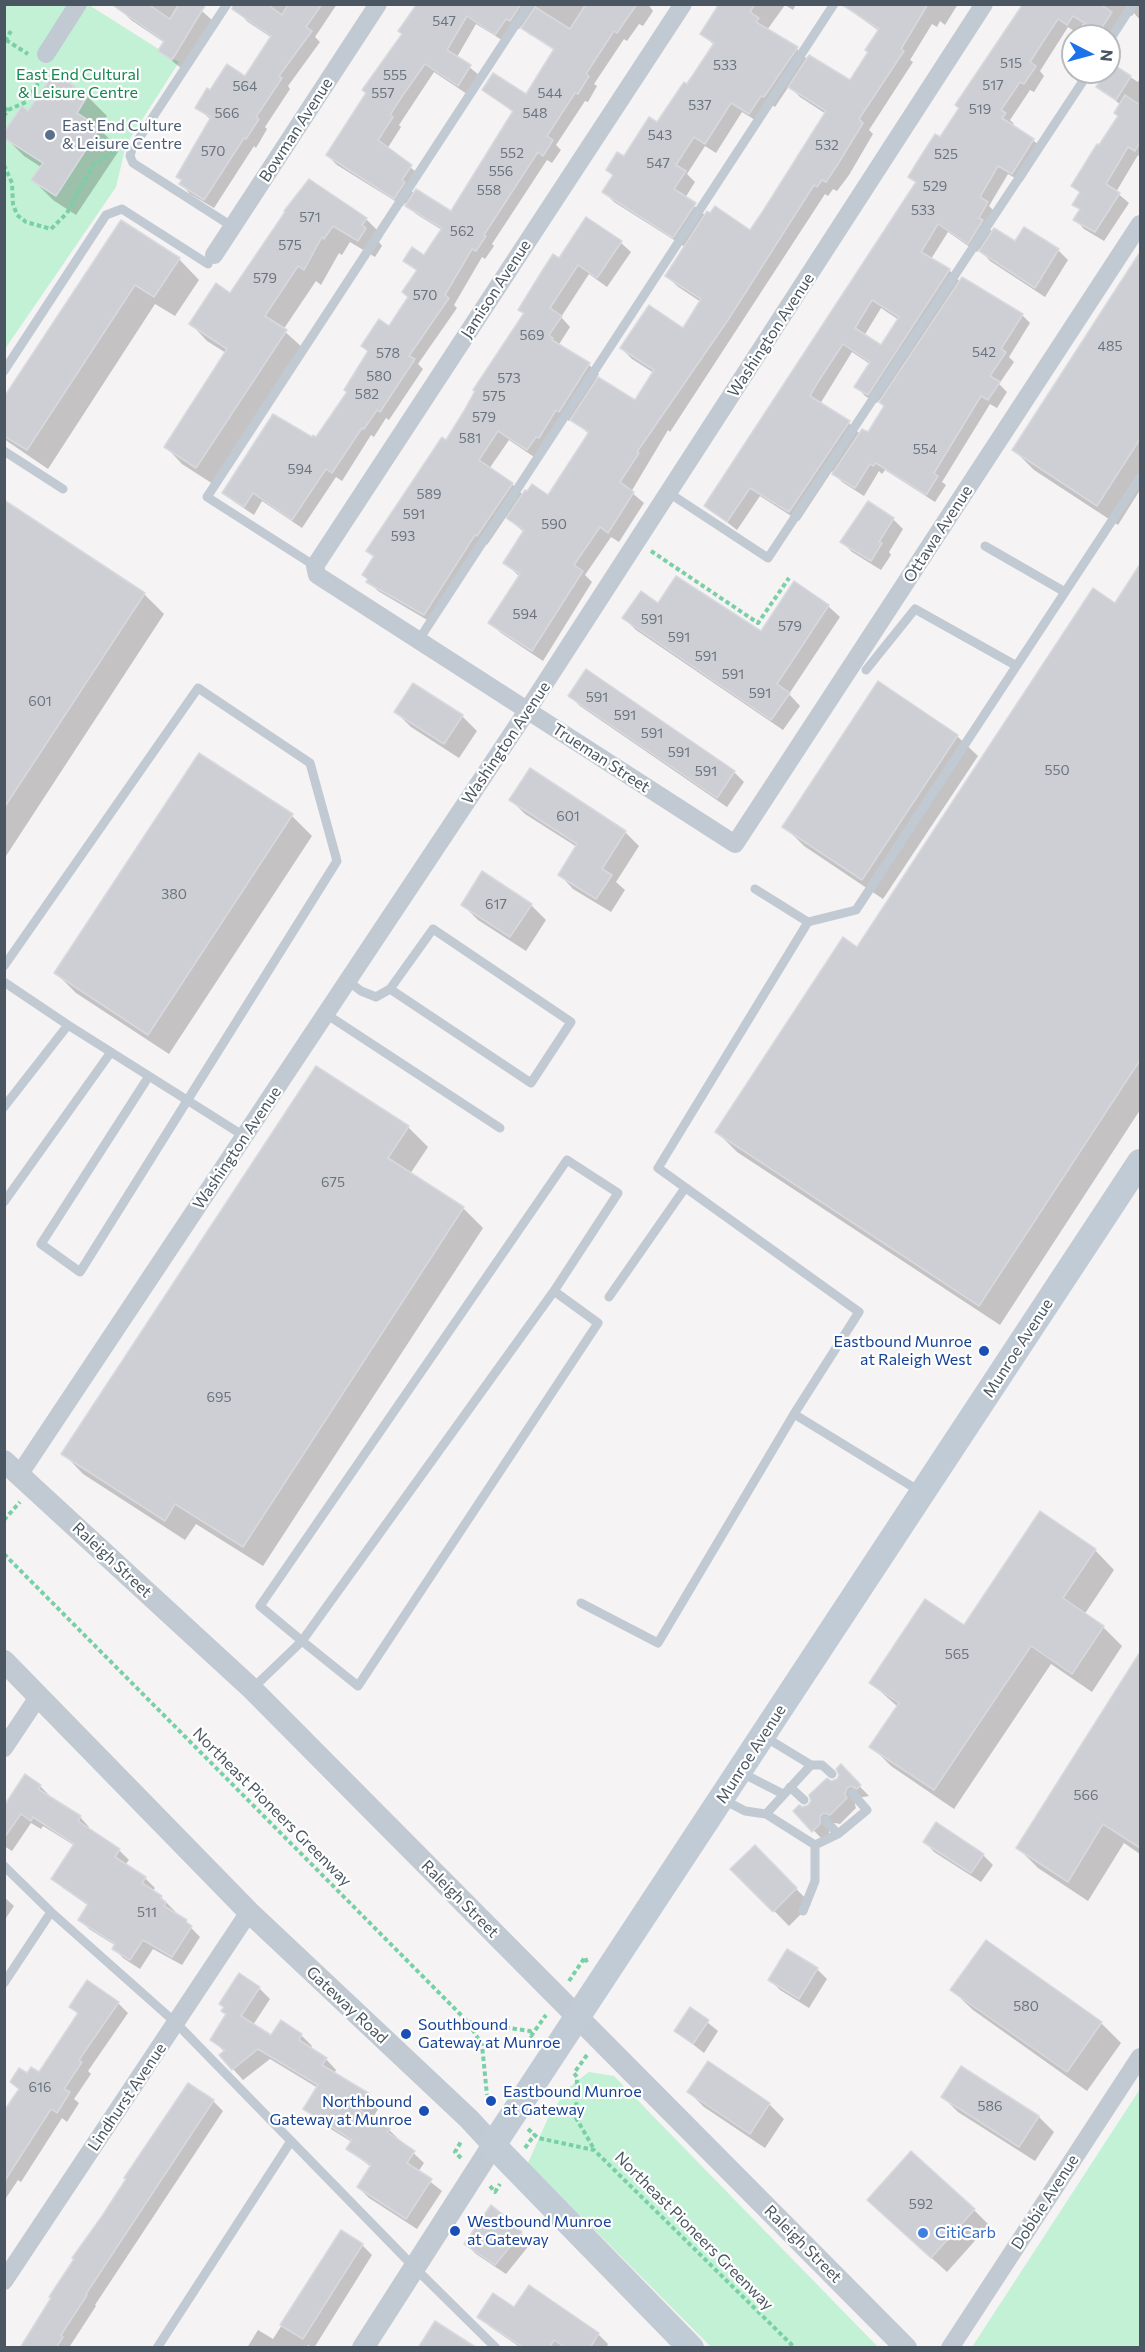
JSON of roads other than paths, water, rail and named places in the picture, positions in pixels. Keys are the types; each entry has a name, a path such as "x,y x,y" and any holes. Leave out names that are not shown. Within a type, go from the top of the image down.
{"main road":[{"name":"Munroe Avenue","path":"493,2145 1140,1162"},
{"name":"Gateway Road","path":"493,2145 680,2344"}],"street":[{"path":"48,60 78,4"},
{"name":"Bowman Avenue","path":"211,259 378,4"},
{"name":"Jamison Avenue","path":"316,570 682,4"},
{"name":"Washington Avenue","path":"12,1468 244,1136 348,981 638,542 984,4"},
{"name":"Ottawa Avenue","path":"735,844 1140,224"},
{"name":"Trueman Street","path":"316,570 418,641 735,844"},
{"name":"Raleigh Street","path":"12,1468 252,1689 906,2348"},
{"name":"Gateway Road","path":"4,1661 249,1912 469,2119 493,2145"},
{"path":"4,1748 38,1697"},
{"name":"Lindhurst Avenue","path":"4,2281 249,1912"},
{"name":"Dobbie Avenue","path":"950,2348 1140,2056"},
{"name":"Munroe Avenue","path":"363,2348 493,2145"}],"lane":[{"path":"227,4 132,148 130,156 133,163 233,227"},
{"path":"316,570 207,497 529,4"},
{"path":"418,641 834,4"},
{"path":"1120,24 1133,4"},
{"path":"669,493 768,558 1081,84"},
{"path":"4,371 106,215 122,209 211,259"},
{"path":"4,451 63,489"},
{"path":"755,889 808,921 856,910 1140,478"},
{"path":"985,546 1065,592"},
{"path":"866,670 915,609 1015,665"},
{"path":"4,966 198,688 310,763 337,861 80,1272 41,1244 149,1076"},
{"path":"581,1603 658,1643 794,1414 859,1312 657,1168 808,921"},
{"path":"348,981 361,991 376,998 390,989 433,929 572,1022 531,1083 390,989"},
{"path":"4,982 244,1136"},
{"path":"326,1014 500,1128"},
{"path":"4,1107 68,1025"},
{"path":"4,1202 111,1052"},
{"path":"252,1689 302,1641 554,1291 618,1193 567,1160 260,1606 302,1641 358,1686 598,1323 554,1291"},
{"path":"609,1298 685,1188"},
{"path":"794,1414 923,1493"},
{"path":"764,1736 811,1765 822,1764 832,1774"},
{"path":"766,1814 811,1765"},
{"path":"740,1772 804,1800"},
{"path":"815,1845 838,1834 867,1810 852,1793"},
{"path":"722,1799 745,1811 766,1814 815,1845"},
{"path":"825,1820 838,1834"},
{"path":"803,1911 815,1881 815,1845"},
{"path":"4,1866 51,1912 176,2024 496,2348"},
{"path":"4,1983 51,1912"},
{"path":"157,2348 291,2141"}],"place":[{"name":"East End Culture & Leisure Centre","path":"50,135"},
{"name":"Eastbound Munroe at Raleigh West","path":"984,1351"},
{"name":"Southbound Gateway at Munroe","path":"406,2034"},
{"name":"Eastbound Munroe at Gateway","path":"491,2101"},
{"name":"Northbound Gateway at Munroe","path":"424,2111"},
{"name":"Westbound Munroe at Gateway","path":"455,2231"},
{"name":"CitiCarb","path":"923,2233"}],"park label":[{"name":"East End Cultural & Leisure Centre","path":"78,84"}]}
